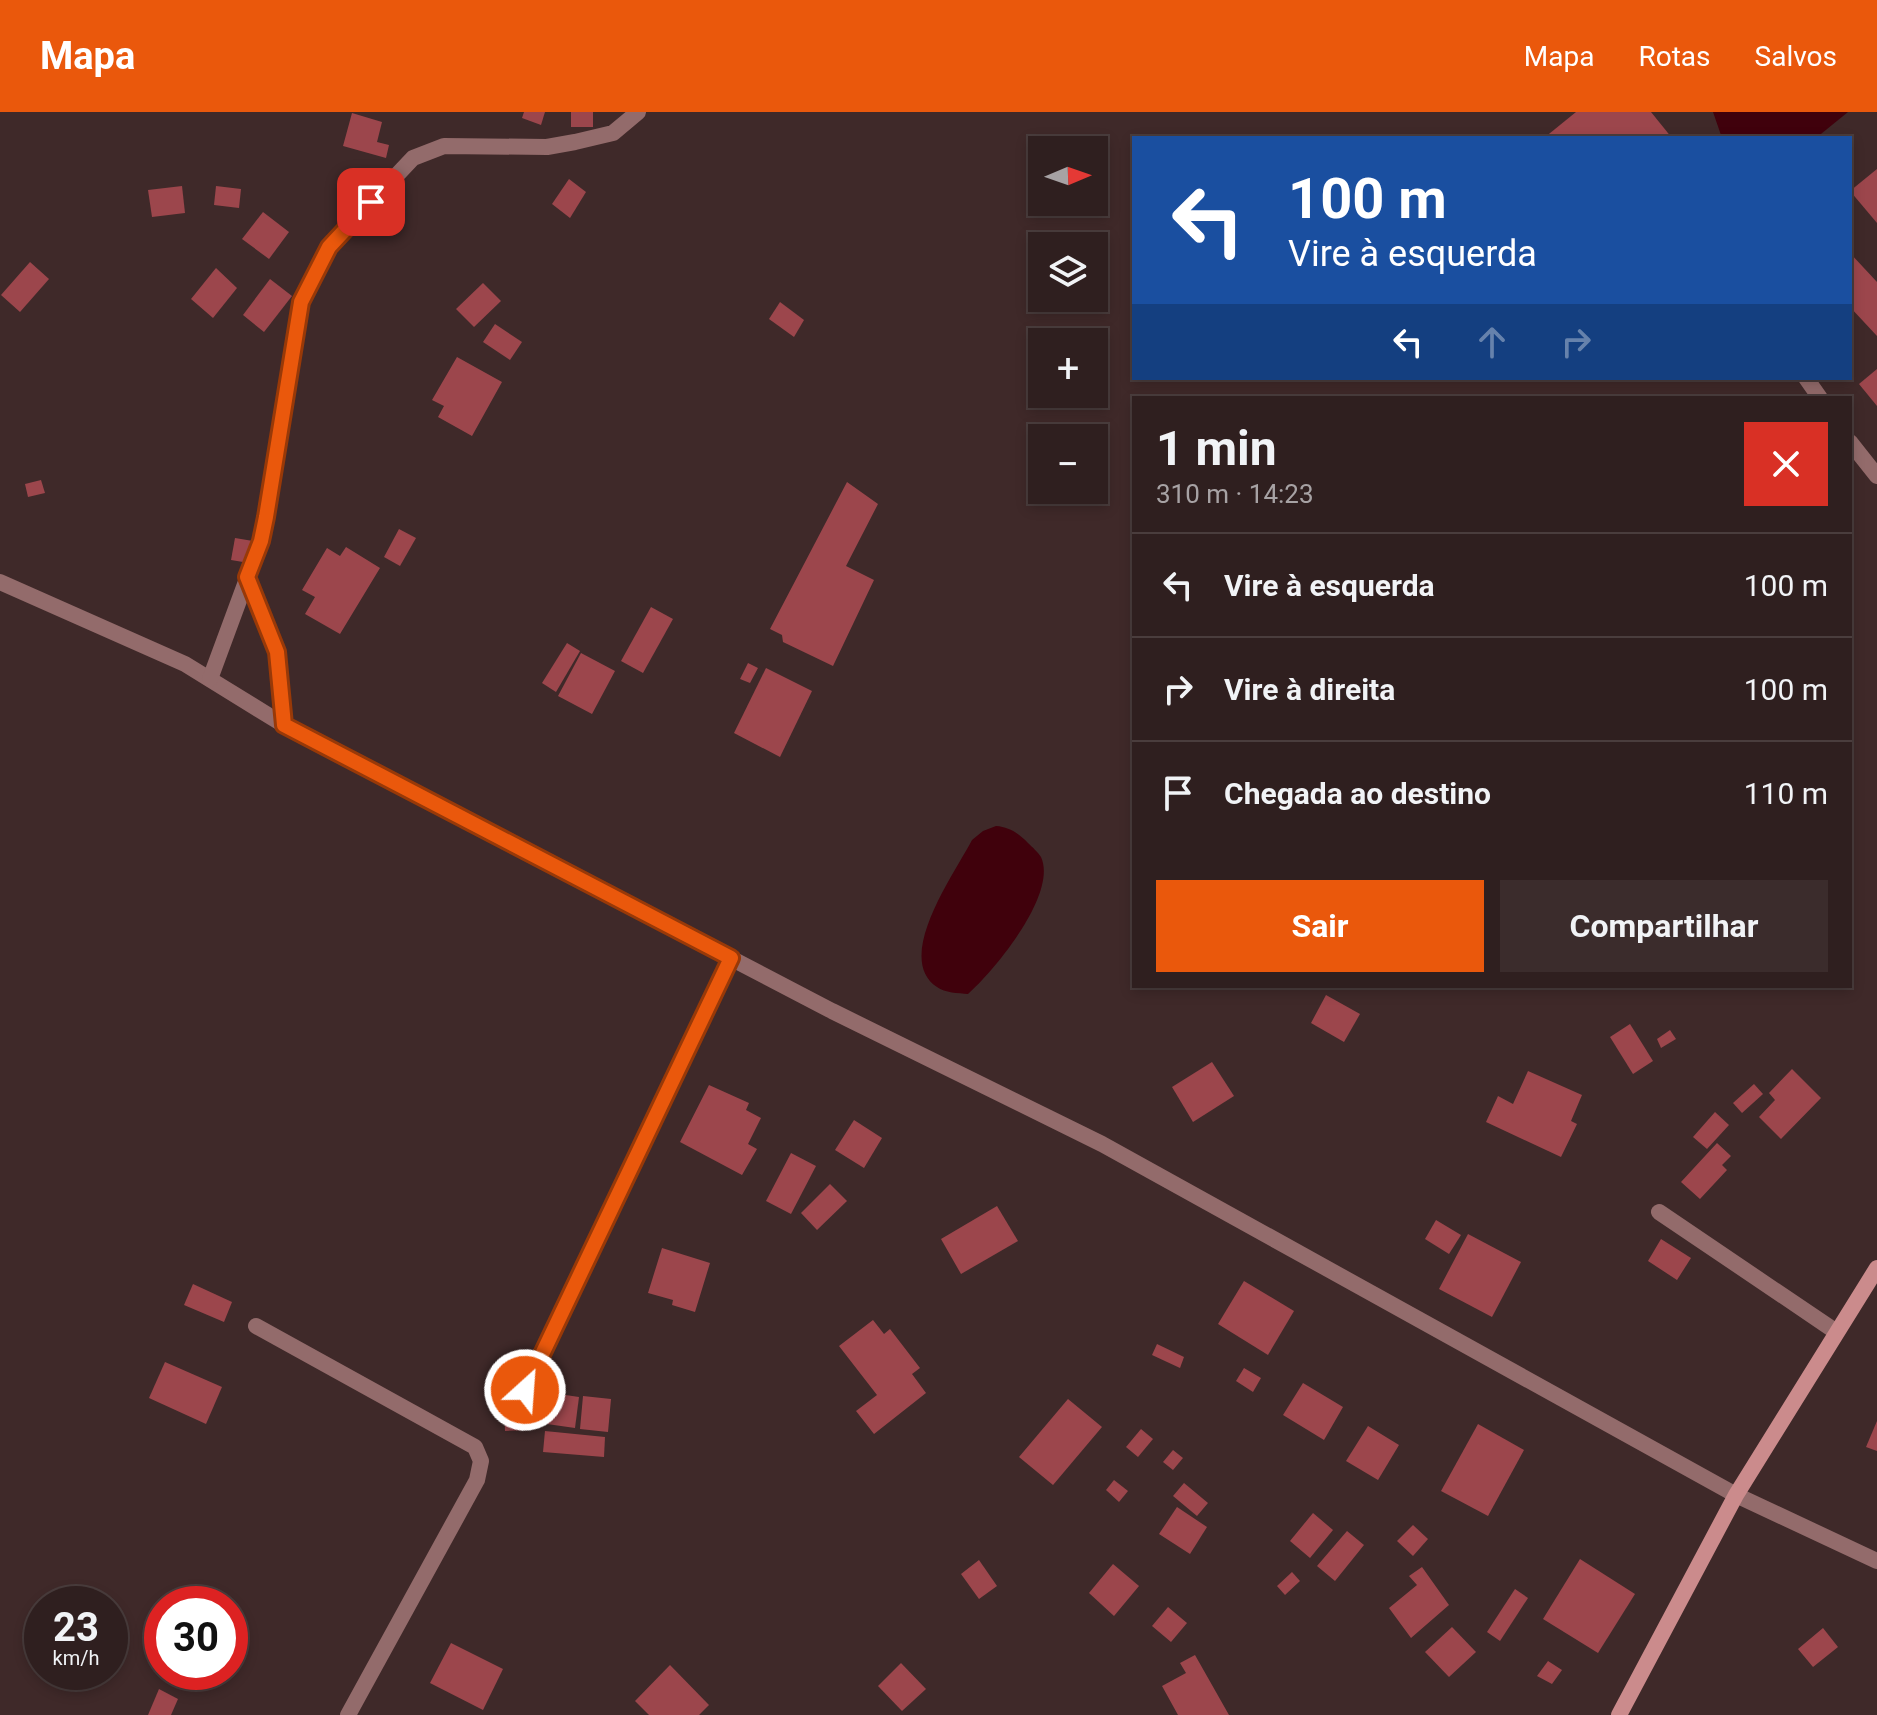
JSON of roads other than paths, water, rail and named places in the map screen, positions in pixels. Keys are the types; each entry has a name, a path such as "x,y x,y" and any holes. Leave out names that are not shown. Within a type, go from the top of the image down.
{"main road":[{"path":"1619,1715 1736,1495 1835,1331 1877,1268"}],"street":[{"path":"210,679 261,541 301,302 329,247 413,158 425,151 444,146 547,147 575,142 613,133 638,112"},
{"path":"1852,445 1877,476"},
{"path":"247,577 277,652 284,725"},
{"path":"0,582 185,664 284,725 832,1011 1102,1144 1736,1495 1877,1561"},
{"path":"525,1390 731,958"},
{"path":"1659,1212 1835,1331"},
{"path":"256,1326 475,1447 481,1461 477,1480 348,1715"}]}
